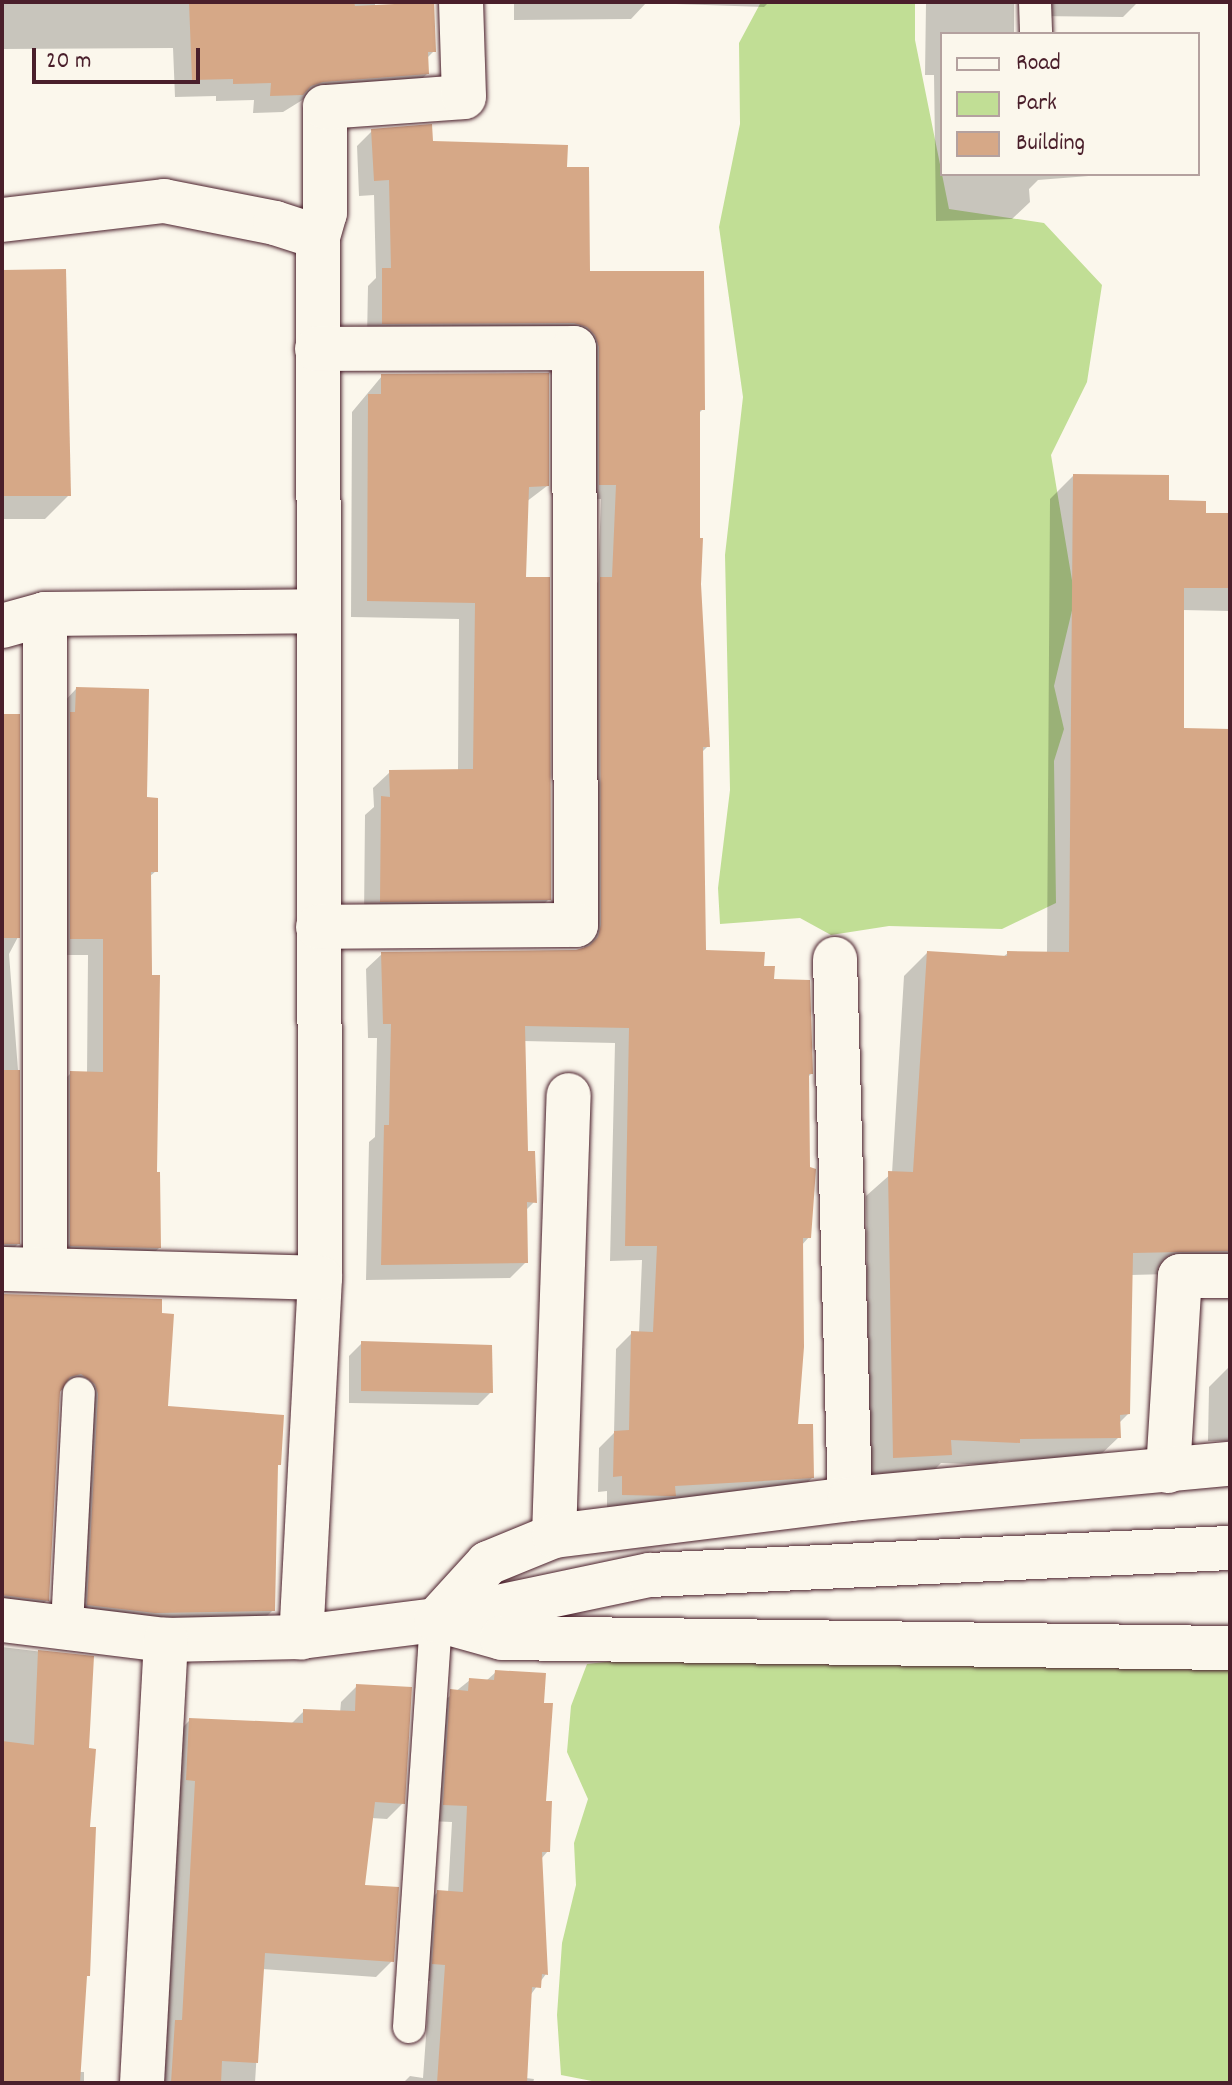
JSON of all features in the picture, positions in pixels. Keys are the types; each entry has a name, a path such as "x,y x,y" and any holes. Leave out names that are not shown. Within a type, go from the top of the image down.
{"street":[{"path":"301,1637 320,1278 317,349 318,237 325,213 325,107 464,97 461,2"},
{"path":"2,220 164,201 275,223 318,237"},
{"path":"317,349 574,348 576,894 576,925 318,927"},
{"path":"2,626 45,614 316,611"},
{"path":"45,614 45,1270"},
{"path":"835,959 850,1499"},
{"path":"554,1536 569,1095"},
{"path":"2,1269 320,1278"},
{"path":"1168,1471 1180,1276 1230,1276"},
{"path":"436,1620 488,1563 554,1536 850,1499 1230,1464"},
{"path":"2,1620 166,1640 301,1637 436,1620 650,1575 1230,1548"},
{"path":"436,1620 502,1638 1230,1648"},
{"path":"142,2083 166,1640"}],"lane":[{"path":"1035,2 1036,32"},
{"path":"67,1626 79,1393"},
{"path":"409,2027 436,1620"}],"green space":[{"path":"761,2 915,2 915,40 949,209 1044,223 1102,285 1087,382 1051,455 1075,598 1054,686 1064,729 1054,761 1056,903 1002,929 889,926 831,935 800,918 720,924 718,888 730,790 725,555 743,397 719,227 740,124 739,43"},
{"path":"685,1653 1230,1665 1230,2083 602,2083 561,2075 557,2015 562,1943 576,1885 574,1843 588,1799 567,1752 571,1706 587,1664"}],"building":[{"path":"189,2 354,2 355,6 434,2 436,52 428,52 429,74 323,82 311,86 303,95 270,96 271,83 233,84 233,79 192,80"},
{"path":"432,124 433,141 568,145 567,167 589,167 590,271 704,271 705,410 700,410 700,538 703,538 701,584 710,747 703,747 706,950 765,952 764,966 775,966 774,979 810,980 813,1074 809,1074 810,1167 816,1169 811,1238 803,1238 804,1347 798,1424 813,1424 814,1478 675,1486 676,1496 669,1496 622,1495 622,1476 613,1477 614,1431 629,1430 631,1331 653,1332 657,1246 625,1246 629,1028 525,1026 528,1151 535,1151 537,1203 527,1202 528,1263 381,1265 384,1125 389,1125 391,1024 383,1024 381,952 576,950 589,946 598,937 601,925 600,577 612,577 616,485 599,485 599,347 595,335 587,327 574,323 382,324 382,268 391,268 389,180 374,181 371,129"},
{"path":"66,269 71,496 2,496 2,270"},
{"path":"549,373 549,486 529,487 526,577 550,577 551,900 380,902 381,796 390,797 389,770 473,769 475,603 367,601 368,394 381,394 381,374"},
{"path":"1073,474 1169,475 1169,500 1206,501 1206,513 1230,513 1230,588 1184,588 1184,728 1230,729 1230,1251 1133,1253 1130,1414 1120,1415 1121,1438 1020,1439 1020,1443 951,1440 952,1455 893,1458 888,1171 913,1172 927,951 1007,956 1007,951 1069,952"},
{"path":"76,687 149,689 147,797 158,798 158,872 151,872 152,975 160,975 157,1172 160,1172 161,1248 70,1246 70,1071 103,1072 103,939 70,939 70,712 75,712"},
{"path":"3,714 20,714 20,938 2,938"},
{"path":"2,1070 20,1070 20,1244 2,1244"},
{"path":"2,1294 162,1299 162,1313 174,1314 168,1406 284,1415 281,1465 278,1465 275,1611 155,1613 87,1605 98,1394 95,1384 81,1374 70,1377 60,1392 49,1601 2,1595"},
{"path":"361,1341 492,1345 493,1393 361,1391"},
{"path":"38,1650 94,1656 89,1748 96,1749 90,1827 96,1827 90,1976 87,1976 80,2083 2,2083 2,1741 34,1745"},
{"path":"495,1670 546,1673 544,1703 553,1703 546,1801 552,1801 550,1852 542,1852 548,1975 542,1974 541,1988 532,1987 527,2083 437,2083 445,1965 432,1964 437,1890 463,1892 467,1806 443,1805 450,1689 468,1691 469,1678 494,1680"},
{"path":"356,1684 412,1687 405,1804 375,1802 365,1885 399,1887 394,1962 265,1953 258,2063 222,2061 221,2083 171,2083 175,2020 182,2020 195,1781 186,1780 189,1718 303,1723 303,1709 355,1711"}]}
